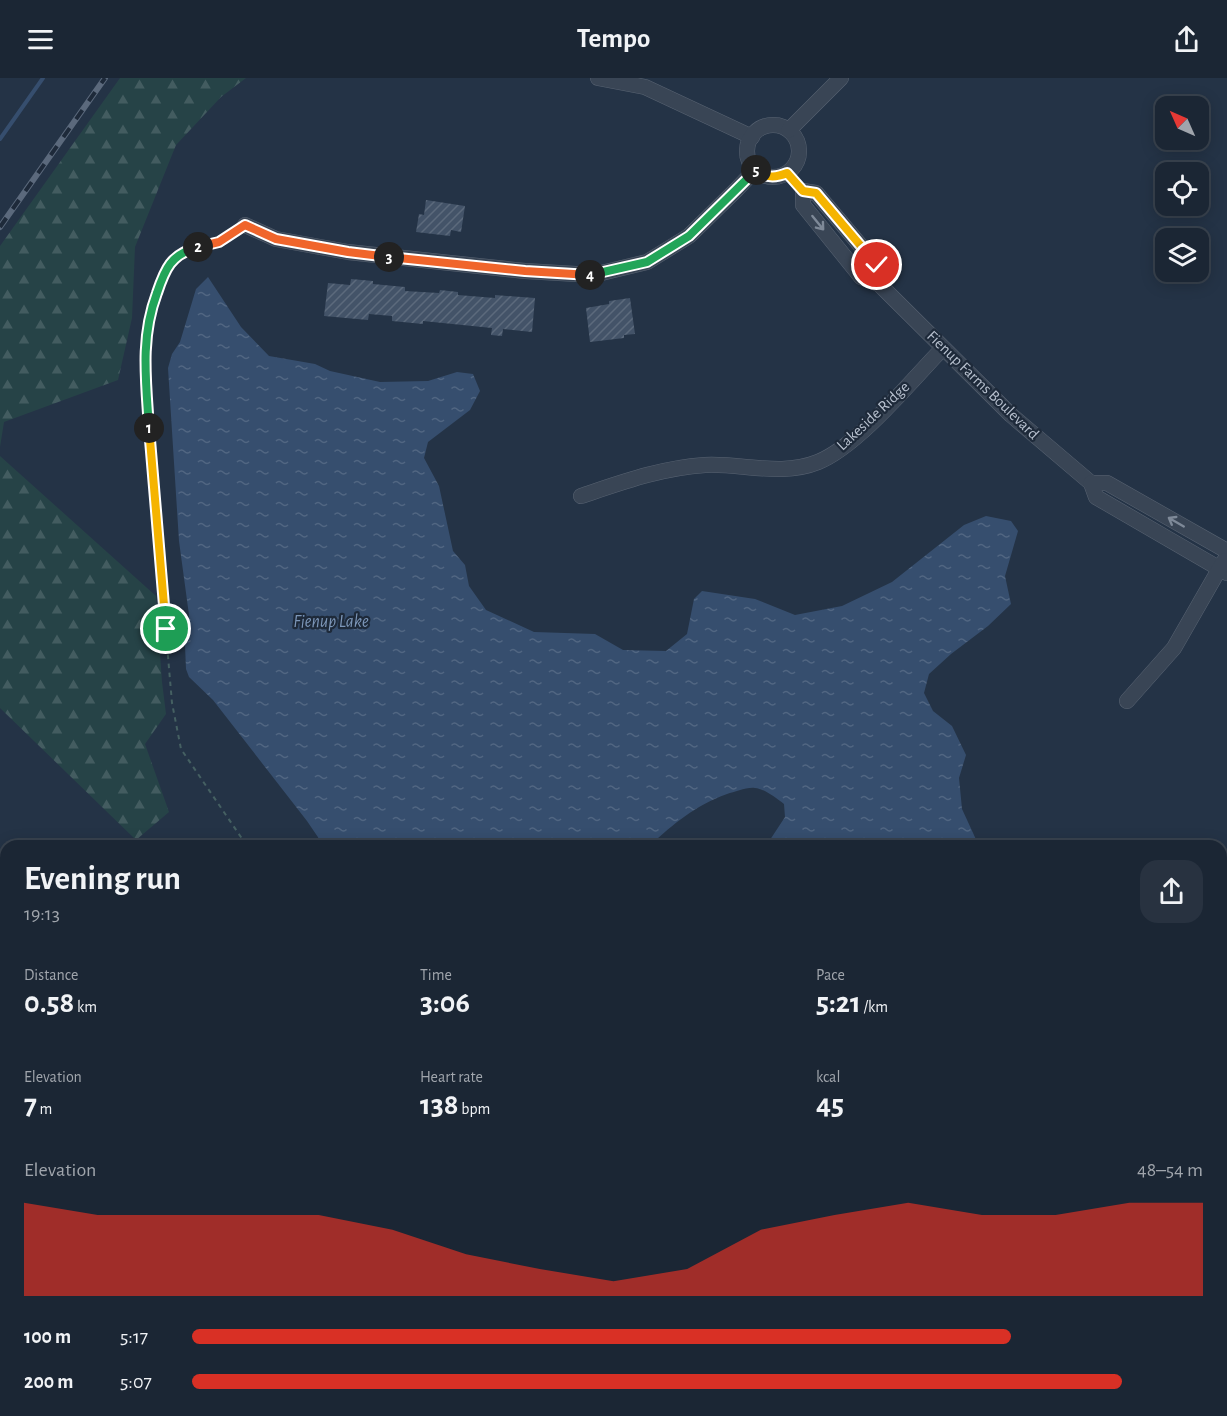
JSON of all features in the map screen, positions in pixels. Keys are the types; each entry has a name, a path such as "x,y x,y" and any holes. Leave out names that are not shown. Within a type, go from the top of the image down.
{"street":[{"path":"598,78 645,87 752,137"},
{"path":"789,130 841,78"},
{"path":"773,125 789,130 794,136 799,152 794,167 787,173 770,177 755,170 747,154 752,137 765,127 773,125"},
{"path":"245,225 276,239 348,252 525,271 593,275 647,262 689,236 755,170"},
{"name":"Fienup Farms Boulevard","path":"787,173 803,191 816,193 877,265 879,284 1011,415 1091,483 1107,483 1225,562"},
{"name":"Lakeside Ridge","path":"581,496 653,472 706,465 776,470 818,462 846,445 943,348"},
{"path":"1127,701 1174,648 1225,562"}],"path":[{"path":"243,840 181,749 173,709 145,364 149,315 165,270 176,257 191,249 219,242 245,225"}],"green space":[{"path":"120,78 246,78 221,97 176,145 135,247 132,318 118,380 4,422 0,447 0,246"},
{"path":"0,456 156,596 166,714 145,744 169,812 136,840 0,708"}],"water":[{"name":"Fienup Lake","path":"208,277 241,327 269,356 315,364 330,371 380,382 428,381 457,372 473,374 480,391 470,410 428,442 424,458 439,486 453,551 465,565 469,586 486,610 534,632 595,634 623,650 666,651 687,634 694,599 702,591 755,599 795,615 842,606 892,582 964,525 986,516 1011,521 1018,531 1005,576 1011,604 929,674 924,693 933,711 952,726 966,755 959,778 962,809 976,840 770,840 785,817 784,804 766,792 752,788 727,794 705,804 676,823 656,840 320,840 213,700 189,677 186,669 185,645 189,615 179,541 168,368 172,354 180,342 196,289"}],"building":[{"path":"426,200 465,206 461,232 451,230 450,236 416,232 419,214 424,215"},
{"path":"351,279 405,287 405,291 439,293 440,290 458,292 458,295 535,298 532,332 503,329 502,336 491,335 492,328 423,321 423,324 392,321 392,316 369,314 368,320 324,316 328,283 350,285"},
{"path":"630,298 635,334 624,335 624,338 590,342 586,308"}],"waterway":[{"path":"0,139 43,78"}],"railway":[{"path":"0,227 105,78"}],"route":[{"path":"166,629 160,578 145,364 149,315 165,270 176,257 191,249 219,242 245,225 276,239 348,252 525,271 593,275 647,262 689,236 755,170 770,177 787,173 803,191 816,193 877,265"}]}
